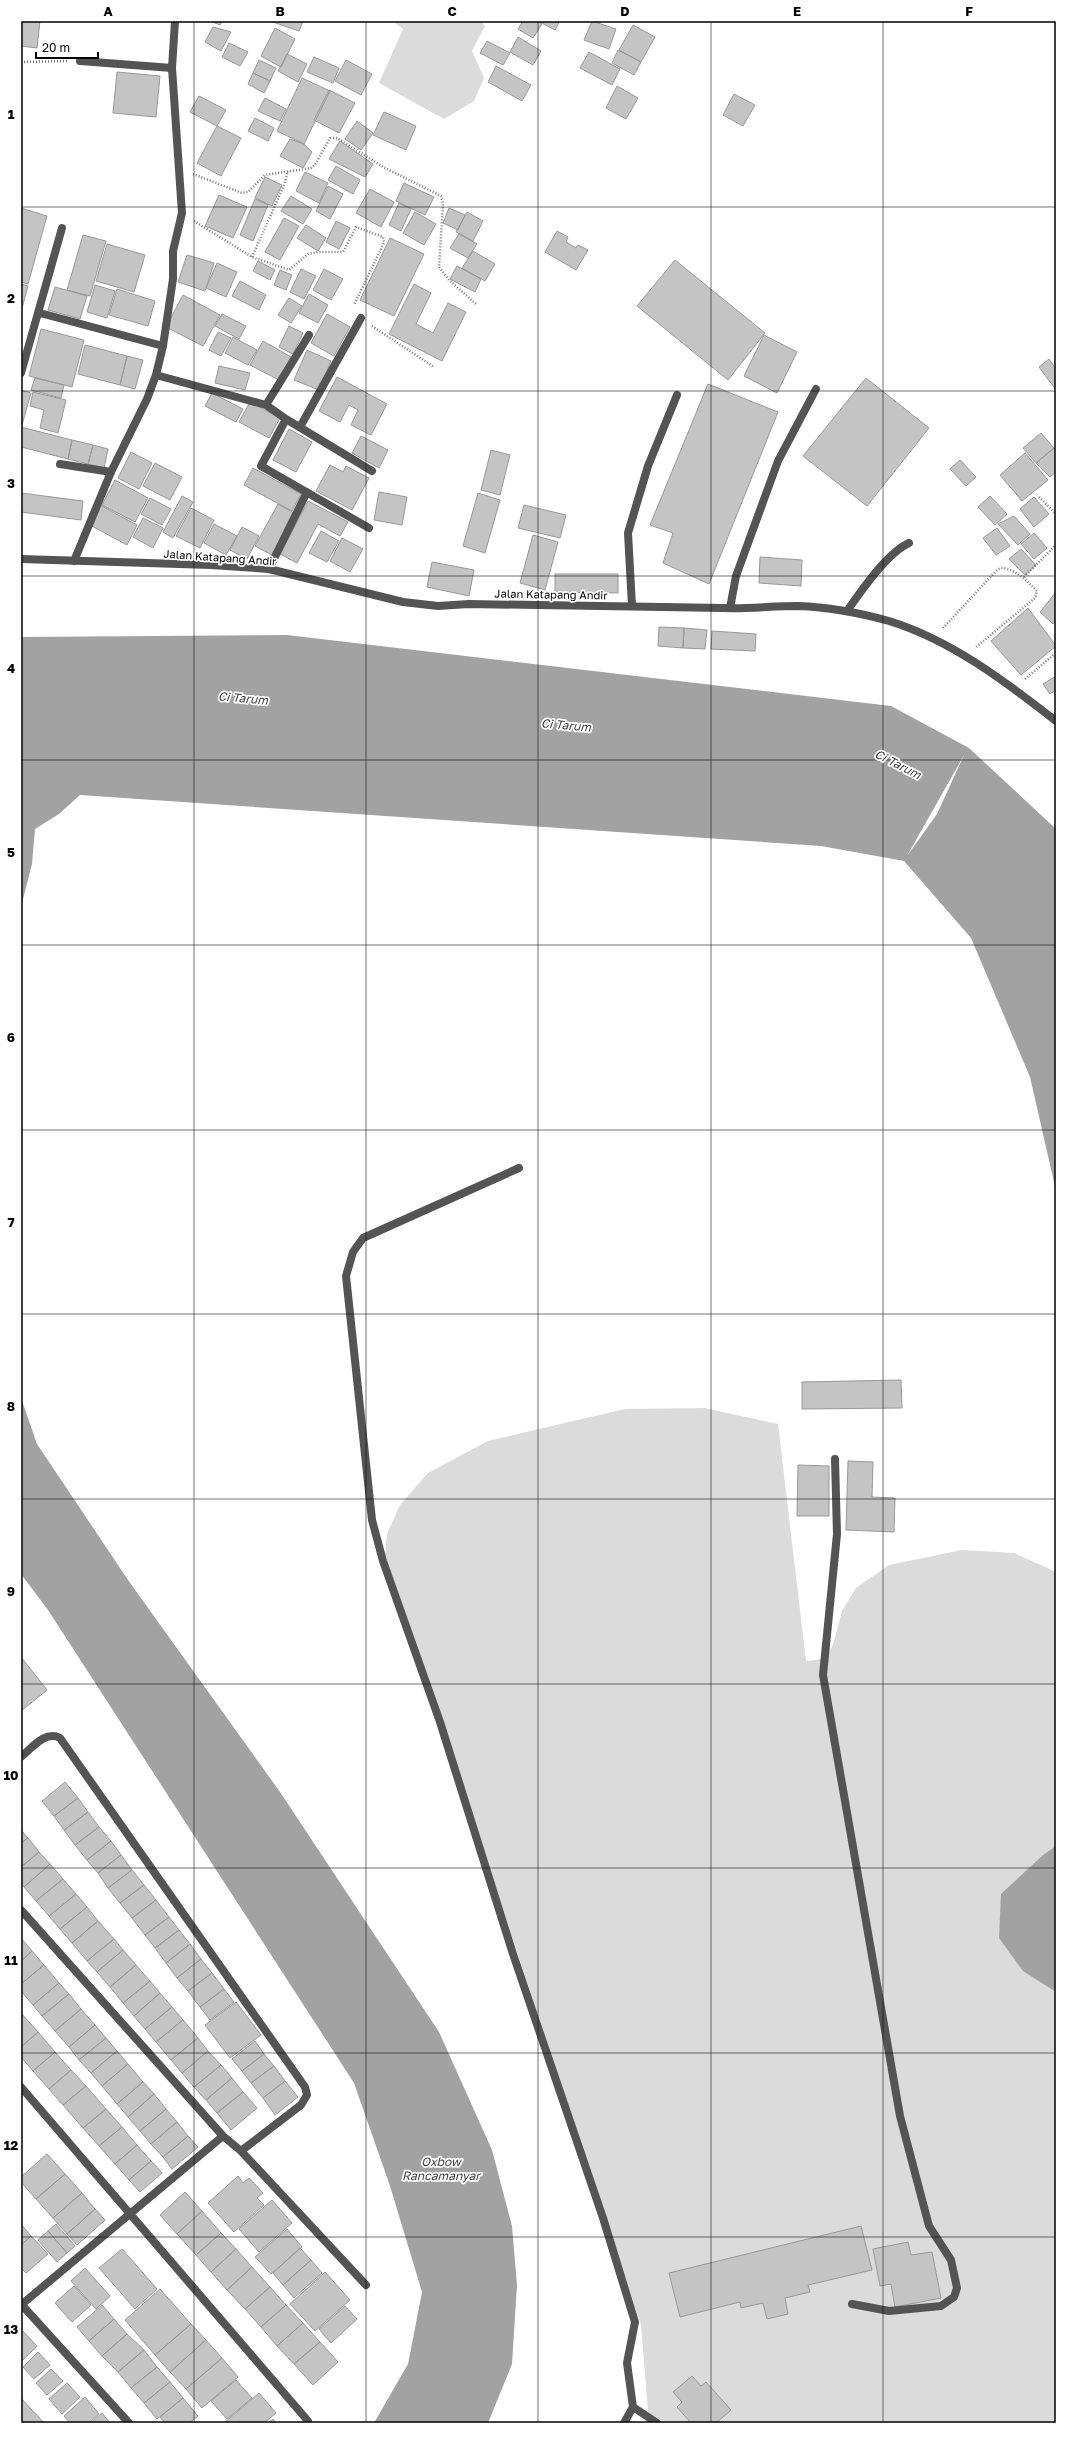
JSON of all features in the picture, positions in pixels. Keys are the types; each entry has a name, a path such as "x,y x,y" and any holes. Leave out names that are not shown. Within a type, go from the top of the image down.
{"street":[{"path":"74,561 111,472 147,399 156,375 163,346 166,311 173,279 173,251 182,213 172,68 175,21"},
{"path":"80,61 172,68"},
{"path":"21,373 40,312 62,228"},
{"path":"40,312 163,346"},
{"path":"300,427 362,318"},
{"path":"266,405 309,335"},
{"path":"156,375 266,405 286,419 372,471"},
{"path":"730,608 736,576 778,461 816,390"},
{"path":"632,606 628,533 648,466 677,395"},
{"path":"286,419 261,466 370,528"},
{"path":"60,464 111,472"},
{"path":"269,569 306,492"},
{"path":"847,611 857,596 897,550 909,543"},
{"name":"Jalan Katapang Andir","path":"21,559 211,565 269,569 368,595 431,605 730,608 798,606 847,611 890,622 933,639 1014,688 1056,721"},
{"path":"519,1168 363,1238 353,1252 346,1276 372,1520 383,1561 440,1722 514,1954 604,2218 635,2322 627,2363 634,2407 624,2423"},
{"path":"835,1459 837,1534 823,1675 900,2116 929,2226 951,2260 957,2288 954,2297 941,2306 889,2310 852,2304"},
{"path":"21,1757 47,1736 55,1735 60,1738 305,2087 307,2095 302,2106 242,2151"},
{"path":"21,1910 223,2136 242,2151 366,2285"},
{"path":"21,2087 128,2215 308,2421"},
{"path":"129,2423 21,2305 223,2136"},
{"path":"634,2407 657,2423"}],"path":[{"path":"21,62 80,61"},
{"path":"179,168 242,193 248,192 265,175 288,171 302,171 315,166 330,138 333,138 386,168 441,196 443,204 440,267 449,280 476,305"},
{"path":"252,256 284,185 288,171"},
{"path":"182,213 252,256 289,270 308,254 318,252 343,252 356,227 383,237 384,243 351,311 434,367"},
{"path":"1039,497 1056,514"},
{"path":"1024,577 1056,545"},
{"path":"933,639 997,570 1006,568 1024,577 1037,591 1035,598 965,657"},
{"path":"1014,688 1056,653"}],"shaded area":[{"path":"392,21 481,21 485,26 472,51 484,78 474,101 444,119 379,83 403,29"},
{"path":"705,1408 778,1424 806,1661 817,1660 827,1655 833,1645 842,1611 856,1588 889,1565 962,1550 1014,1553 1056,1572 1056,2423 649,2423 641,2325 385,1554 387,1534 400,1505 428,1473 488,1441 625,1409"}],"water":[{"name":"Ci Tarum","path":"287,635 891,706 969,748 1056,829 1056,1191 1030,1077 971,938 904,861 821,846 80,795 59,814 35,829 32,864 21,907 21,637","holes":["964,755 937,814 907,856"]},
{"name":"Oxbow Rancamanyar","path":"21,1398 37,1444 128,1580 280,1792 439,2032 492,2150 512,2226 517,2285 512,2364 488,2423 374,2423 408,2364 422,2292 390,2186 354,2083 48,1610 21,1574"},
{"path":"1056,1846 1056,1992 1023,1971 999,1938 1001,1894 1043,1855"}],"building":[{"path":"21,21 40,21 37,48 21,46"},
{"path":"210,21 222,21 220,25"},
{"path":"270,21 303,21 299,31"},
{"path":"523,21 538,21 542,24 533,38 518,29"},
{"path":"538,21 560,21 555,30"},
{"path":"592,21 616,29 609,49 584,40"},
{"path":"633,25 655,37 641,62 619,50"},
{"path":"213,27 231,32 221,51 205,42"},
{"path":"275,28 295,39 281,67 261,56"},
{"path":"518,37 541,51 533,65 510,52"},
{"path":"487,41 510,53 503,65 480,53"},
{"path":"229,43 248,52 240,66 222,57"},
{"path":"618,50 641,62 634,75 612,63"},
{"path":"589,52 620,69 612,85 580,68"},
{"path":"287,54 307,64 298,82 278,71"},
{"path":"314,57 339,68 333,83 307,72"},
{"path":"259,60 276,68 270,81 253,73"},
{"path":"346,60 372,74 361,95 335,81"},
{"path":"496,66 531,85 522,101 488,82"},
{"path":"117,72 160,76 156,117 113,113"},
{"path":"253,73 270,81 264,93 248,84"},
{"path":"302,78 330,91 304,144 277,131"},
{"path":"617,86 638,98 626,119 606,108"},
{"path":"329,90 355,103 339,133 314,120"},
{"path":"734,94 755,105 743,126 723,115"},
{"path":"199,96 226,110 217,126 190,112"},
{"path":"265,98 286,109 280,121 258,111"},
{"path":"384,112 416,126 406,150 373,135"},
{"path":"255,118 274,128 268,141 248,131"},
{"path":"357,121 373,133 361,150 345,139"},
{"path":"217,126 241,138 221,176 197,163"},
{"path":"290,139 304,144 312,152 303,168 280,156"},
{"path":"340,141 373,164 365,177 329,159"},
{"path":"336,166 360,180 353,194 328,180"},
{"path":"305,172 328,183 319,203 296,191"},
{"path":"265,177 282,185 272,206 255,198"},
{"path":"404,183 434,197 425,215 396,201"},
{"path":"328,186 343,194 330,219 316,211"},
{"path":"370,189 394,202 381,227 356,213"},
{"path":"219,195 247,207 233,238 205,226"},
{"path":"291,196 312,209 303,224 281,211"},
{"path":"255,199 268,205 253,241 240,235"},
{"path":"399,203 411,209 401,231 389,225"},
{"path":"21,208 47,216 28,284 21,282"},
{"path":"449,208 465,215 458,230 443,223"},
{"path":"415,212 436,224 424,245 403,233"},
{"path":"467,212 483,221 473,241 456,232"},
{"path":"284,218 299,226 280,260 265,252"},
{"path":"336,221 350,228 339,249 326,242"},
{"path":"306,225 326,238 318,251 297,238"},
{"path":"557,231 568,237 566,242 576,248 578,245 588,250 576,270 545,252"},
{"path":"459,234 477,244 468,258 450,248"},
{"path":"83,235 106,241 90,296 67,290"},
{"path":"390,238 424,254 394,316 360,300"},
{"path":"107,244 145,255 134,292 96,281"},
{"path":"473,251 495,264 485,281 462,268"},
{"path":"187,255 214,263 205,291 178,282"},
{"path":"675,260 765,333 728,380 637,306"},
{"path":"258,261 275,270 270,280 253,271"},
{"path":"217,263 237,272 226,297 206,288"},
{"path":"457,266 481,279 475,292 450,279"},
{"path":"301,269 316,276 304,299 290,292"},
{"path":"324,269 343,279 331,300 313,290"},
{"path":"280,270 292,275 286,290 274,285"},
{"path":"240,281 266,295 259,310 232,296"},
{"path":"21,284 28,286 21,312"},
{"path":"414,284 431,293 416,324 433,333 448,303 466,312 442,361 389,334"},
{"path":"95,285 115,291 107,318 87,312"},
{"path":"55,287 87,296 80,319 48,310"},
{"path":"117,289 155,301 148,326 109,315"},
{"path":"309,294 328,305 318,323 299,313"},
{"path":"183,295 220,315 203,346 166,327"},
{"path":"289,298 302,306 291,323 278,315"},
{"path":"222,314 246,326 239,339 215,326"},
{"path":"327,314 350,327 334,356 311,343"},
{"path":"289,326 303,333 293,354 279,347"},
{"path":"41,329 84,340 72,387 29,376"},
{"path":"218,332 231,338 221,356 209,350"},
{"path":"764,335 797,352 777,393 744,376"},
{"path":"233,337 257,350 248,365 225,353"},
{"path":"263,341 291,357 279,380 250,365"},
{"path":"85,345 127,356 120,385 78,374"},
{"path":"307,350 331,361 319,390 294,380"},
{"path":"127,356 143,360 135,389 120,385"},
{"path":"1049,359 1056,369 1056,390 1039,367"},
{"path":"219,366 250,373 245,390 215,383"},
{"path":"337,377 387,404 371,435 351,425 358,410 349,405 340,422 319,411"},
{"path":"35,378 64,385 61,398 31,390"},
{"path":"866,378 929,428 867,506 803,456"},
{"path":"708,384 778,412 709,584 663,563 673,533 650,525"},
{"path":"21,390 31,393 22,425 21,425"},
{"path":"33,392 66,400 58,433 40,428 44,410 30,406"},
{"path":"212,393 243,409 236,422 205,406"},
{"path":"250,402 280,418 269,438 239,422"},
{"path":"21,427 72,440 68,459 21,447"},
{"path":"289,429 312,442 296,472 273,460"},
{"path":"1041,433 1054,448 1036,463 1023,448"},
{"path":"361,436 388,450 379,468 352,453"},
{"path":"72,440 93,445 88,464 68,459"},
{"path":"93,445 108,449 104,468 88,464"},
{"path":"1054,448 1056,450 1056,472 1050,477 1036,463"},
{"path":"491,450 510,455 500,495 481,490"},
{"path":"131,452 152,463 139,489 118,478"},
{"path":"1025,453 1048,480 1022,501 1000,475"},
{"path":"960,460 976,477 966,486 950,469"},
{"path":"155,463 182,477 170,500 143,486"},
{"path":"330,465 343,472 346,466 369,478 352,510 316,491"},
{"path":"253,468 301,494 292,511 244,485"},
{"path":"115,480 148,498 135,522 102,505"},
{"path":"379,492 407,497 402,525 374,520"},
{"path":"21,493 83,501 81,520 21,512"},
{"path":"478,493 500,500 485,553 463,546"},
{"path":"182,496 193,502 173,538 163,532"},
{"path":"990,496 1007,514 995,525 978,507"},
{"path":"1034,497 1049,514 1034,527 1020,509"},
{"path":"150,498 171,509 162,525 141,514"},
{"path":"308,501 348,522 340,536 318,524 297,563 280,554"},
{"path":"278,504 294,513 272,555 255,546"},
{"path":"100,505 137,525 127,545 90,525"},
{"path":"524,505 566,515 560,538 518,528"},
{"path":"191,508 214,520 200,548 176,536"},
{"path":"1014,516 1030,534 1018,545 998,524"},
{"path":"143,518 163,528 153,548 133,537"},
{"path":"214,524 237,536 226,555 204,543"},
{"path":"242,527 259,536 247,559 230,550"},
{"path":"997,528 1010,546 996,555 983,538"},
{"path":"321,531 339,541 327,562 309,553"},
{"path":"1034,533 1047,548 1034,559 1021,544"},
{"path":"533,535 558,542 545,590 520,583"},
{"path":"342,538 363,549 350,572 330,561"},
{"path":"1021,549 1036,565 1025,575 1009,559"},
{"path":"760,557 802,560 801,586 759,583"},
{"path":"432,562 474,570 469,596 427,587"},
{"path":"555,574 618,574 618,593 555,592"},
{"path":"1056,592 1056,621 1053,624 1040,612"},
{"path":"1028,608 1056,646 1021,675 991,641"},
{"path":"659,627 684,628 683,648 658,646"},
{"path":"684,628 707,630 705,649 683,648"},
{"path":"712,631 756,634 755,651 711,649"},
{"path":"1056,676 1056,690 1050,694 1043,684"},
{"path":"901,1380 902,1408 802,1409 802,1382"},
{"path":"848,1461 873,1462 872,1497 895,1498 894,1532 846,1530"},
{"path":"798,1465 829,1466 829,1516 797,1516"},
{"path":"21,1657 47,1690 21,1711"},
{"path":"65,1782 78,1798 54,1816 42,1801"},
{"path":"78,1798 88,1812 64,1830 54,1816"},
{"path":"88,1812 99,1827 75,1845 64,1830"},
{"path":"99,1827 111,1841 87,1860 75,1845"},
{"path":"21,1830 28,1838 21,1843"},
{"path":"28,1838 39,1852 21,1867 21,1843"},
{"path":"111,1841 121,1855 98,1873 87,1860"},
{"path":"39,1852 50,1864 24,1887 21,1883 21,1867"},
{"path":"121,1855 132,1870 108,1888 98,1873"},
{"path":"50,1864 63,1879 36,1901 24,1887"},
{"path":"132,1870 144,1885 120,1903 108,1888"},
{"path":"63,1879 76,1894 49,1916 36,1901"},
{"path":"144,1885 156,1900 132,1918 120,1903"},
{"path":"76,1894 87,1907 60,1929 49,1916"},
{"path":"156,1900 169,1917 145,1935 132,1918"},
{"path":"87,1907 98,1921 72,1943 60,1929"},
{"path":"169,1917 179,1930 155,1948 145,1935"},
{"path":"98,1921 114,1939 87,1961 72,1943"},
{"path":"179,1930 190,1944 166,1963 155,1948"},
{"path":"21,1938 32,1951 21,1961"},
{"path":"114,1939 123,1950 97,1972 87,1961"},
{"path":"190,1944 201,1959 177,1978 166,1963"},
{"path":"123,1950 136,1965 110,1987 97,1972"},
{"path":"32,1951 44,1965 21,1984 21,1961"},
{"path":"201,1959 212,1973 188,1991 177,1978"},
{"path":"44,1965 59,1983 33,2005 21,1991 21,1984"},
{"path":"136,1965 150,1981 123,2003 110,1987"},
{"path":"212,1973 224,1989 200,2007 188,1991"},
{"path":"150,1981 160,1993 134,2016 123,2003"},
{"path":"59,1983 69,1994 42,2016 33,2005"},
{"path":"224,1989 234,2002 210,2020 200,2007"},
{"path":"160,1993 172,2007 145,2029 134,2016"},
{"path":"69,1994 81,2009 55,2031 42,2016"},
{"path":"236,2002 261,2035 230,2058 205,2025"},
{"path":"172,2007 183,2020 156,2042 145,2029"},
{"path":"81,2009 95,2025 69,2047 55,2031"},
{"path":"21,2013 38,2032 21,2047"},
{"path":"183,2020 198,2038 171,2060 156,2042"},
{"path":"95,2025 106,2038 79,2060 69,2047"},
{"path":"38,2032 55,2052 33,2071 21,2057 21,2047"},
{"path":"106,2038 117,2051 91,2073 79,2060"},
{"path":"198,2038 208,2051 182,2073 171,2060"},
{"path":"255,2041 264,2054 242,2071 232,2059"},
{"path":"117,2051 128,2064 102,2086 91,2073"},
{"path":"208,2051 221,2065 194,2087 182,2073"},
{"path":"55,2052 71,2070 49,2089 33,2071"},
{"path":"264,2054 274,2066 251,2083 242,2071"},
{"path":"128,2064 143,2082 117,2104 102,2086"},
{"path":"221,2065 232,2078 206,2100 194,2087"},
{"path":"274,2066 285,2081 263,2098 251,2083"},
{"path":"71,2070 86,2086 63,2105 49,2089"},
{"path":"232,2078 243,2092 217,2113 206,2100"},
{"path":"285,2081 298,2097 275,2115 263,2098"},
{"path":"143,2082 154,2094 128,2117 117,2104"},
{"path":"86,2086 106,2109 83,2128 63,2105"},
{"path":"243,2092 257,2108 231,2130 217,2113"},
{"path":"154,2094 166,2109 140,2131 128,2117"},
{"path":"106,2109 122,2127 99,2146 83,2128"},
{"path":"166,2109 177,2122 151,2144 140,2131"},
{"path":"177,2122 188,2136 163,2157 151,2144"},
{"path":"122,2127 137,2145 115,2164 99,2146"},
{"path":"188,2136 198,2147 172,2169 163,2157"},
{"path":"137,2145 151,2161 129,2180 115,2164"},
{"path":"47,2154 65,2174 36,2199 21,2182 21,2177"},
{"path":"151,2161 162,2173 140,2192 129,2180"},
{"path":"65,2174 82,2193 53,2218 36,2199"},
{"path":"238,2176 243,2183 249,2178 263,2193 257,2198 264,2205 234,2232 208,2203"},
{"path":"185,2192 202,2211 177,2234 160,2215"},
{"path":"82,2193 95,2209 67,2234 53,2218"},
{"path":"272,2200 292,2223 259,2252 239,2229"},
{"path":"95,2209 105,2220 77,2245 67,2234"},
{"path":"202,2211 221,2233 196,2255 177,2234"},
{"path":"21,2224 31,2236 21,2245"},
{"path":"56,2224 75,2246 67,2253 48,2231"},
{"path":"861,2226 872,2270 808,2285 810,2292 785,2298 788,2314 767,2319 763,2303 741,2308 740,2302 680,2317 669,2273"},
{"path":"287,2229 302,2247 271,2274 255,2257"},
{"path":"48,2231 67,2253 57,2262 38,2240"},
{"path":"221,2233 236,2249 211,2272 196,2255"},
{"path":"31,2236 48,2254 26,2273 21,2268 21,2245"},
{"path":"908,2242 911,2255 932,2252 941,2298 895,2307 891,2284 880,2286 873,2249"},
{"path":"300,2248 311,2260 283,2285 273,2273"},
{"path":"122,2249 157,2289 135,2309 99,2268"},
{"path":"236,2249 252,2267 227,2290 211,2272"},
{"path":"311,2260 322,2273 294,2298 283,2285"},
{"path":"252,2267 270,2287 245,2309 227,2290"},
{"path":"85,2268 110,2296 96,2309 71,2281"},
{"path":"325,2272 350,2300 315,2331 290,2304"},
{"path":"74,2286 91,2305 72,2322 55,2303"},
{"path":"270,2287 286,2305 261,2327 245,2309"},
{"path":"160,2289 191,2324 155,2355 125,2320"},
{"path":"102,2305 114,2319 89,2341 77,2327"},
{"path":"286,2305 303,2323 277,2346 261,2327"},
{"path":"345,2306 357,2319 331,2343 319,2329"},
{"path":"114,2319 127,2334 102,2356 89,2341"},
{"path":"303,2323 320,2342 294,2364 277,2346"},
{"path":"191,2324 206,2340 170,2372 155,2355"},
{"path":"21,2329 37,2346 21,2362"},
{"path":"127,2334 144,2350 118,2372 102,2356"},
{"path":"206,2340 222,2358 186,2389 170,2372"},
{"path":"320,2342 338,2362 313,2385 294,2364"},
{"path":"144,2350 157,2367 131,2388 118,2372"},
{"path":"38,2352 50,2365 34,2379 23,2367"},
{"path":"222,2358 238,2377 202,2408 186,2389"},
{"path":"157,2367 170,2382 144,2403 131,2388"},
{"path":"51,2369 63,2381 47,2395 36,2383"},
{"path":"692,2376 701,2386 706,2382 731,2410 716,2423 691,2423 677,2407 682,2402 673,2392"},
{"path":"236,2380 252,2398 227,2419 211,2401"},
{"path":"170,2382 183,2398 157,2419 144,2403"},
{"path":"67,2383 80,2397 62,2414 49,2399"},
{"path":"259,2393 276,2413 264,2423 224,2423"},
{"path":"85,2397 99,2414 89,2423 70,2423 64,2416"},
{"path":"21,2398 44,2423 21,2423"},
{"path":"183,2398 198,2416 189,2423 165,2423 160,2417"},
{"path":"102,2413 110,2423 91,2423"},
{"path":"273,2419 276,2423 268,2423"}]}
